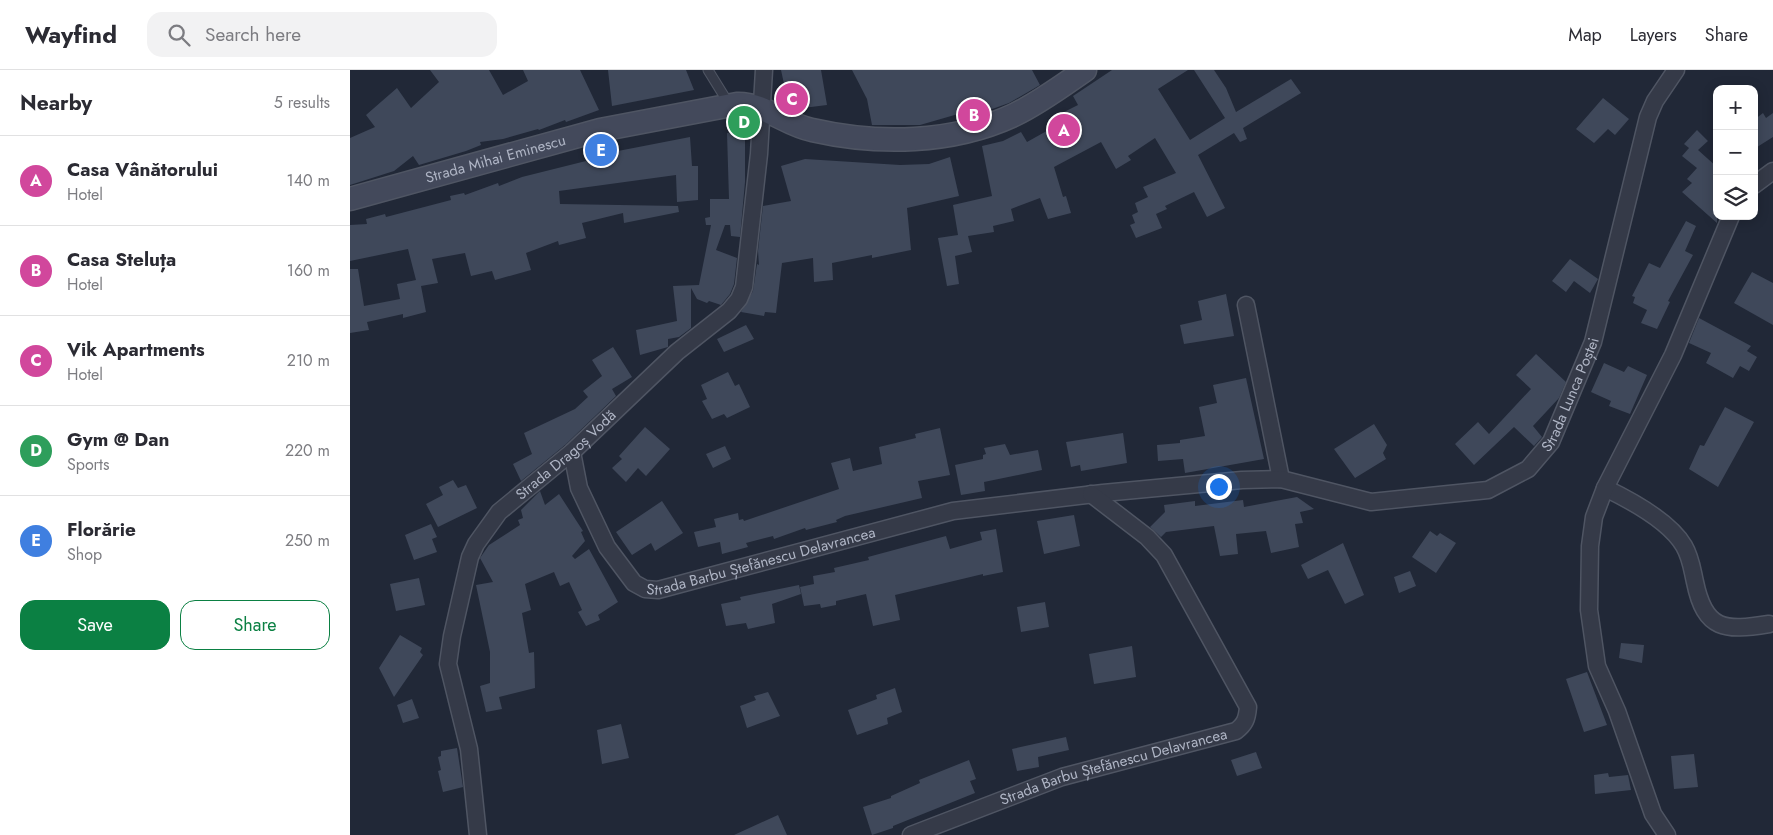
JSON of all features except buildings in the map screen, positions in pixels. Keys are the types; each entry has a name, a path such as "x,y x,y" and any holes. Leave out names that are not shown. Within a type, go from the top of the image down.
{"main road":[{"name":"Strada Mihai Eminescu","path":"350,199 607,129 745,104 761,109 791,124 833,134 895,139 940,137 982,128 1016,114 1085,70"}],"street":[{"name":"Strada Dragoș Vodă","path":"478,835 469,749 448,664 452,636 470,557 484,530 499,512 572,452 659,367 729,311 740,299 744,287 757,173 764,70"},
{"name":"Strada Lunca Poștei","path":"1281,479 1371,502 1488,490 1528,469 1551,442 1593,342 1648,117 1655,101 1676,70"},
{"path":"1758,182 1773,171"},
{"path":"1666,835 1653,814 1641,784 1617,710 1597,666 1592,642 1589,581 1590,546 1594,517 1605,488 1673,355 1729,220"},
{"path":"1246,305 1281,479"},
{"name":"Strada Barbu Ștefănescu Delavrancea","path":"572,452 579,488 607,548 634,583 645,589 658,590 953,511 1191,484 1281,479"},
{"path":"1605,488 1633,502 1667,528 1683,544 1691,561 1701,606 1712,622 1725,628 1769,624"},
{"name":"Strada Barbu Ștefănescu Delavrancea","path":"911,835 1062,777 1236,731 1244,725 1248,708 1168,560 1147,537 1091,494"}],"lane":[{"path":"708,70 729,106"}],"place":[{"name":"Vik Apartments","path":"792,99"},
{"name":"Casa Steluța","path":"974,115"},
{"name":"Gym @ Dan","path":"744,122"},
{"name":"Casa Vânătorului","path":"1064,130"},
{"name":"Florărie","path":"601,150"}]}
